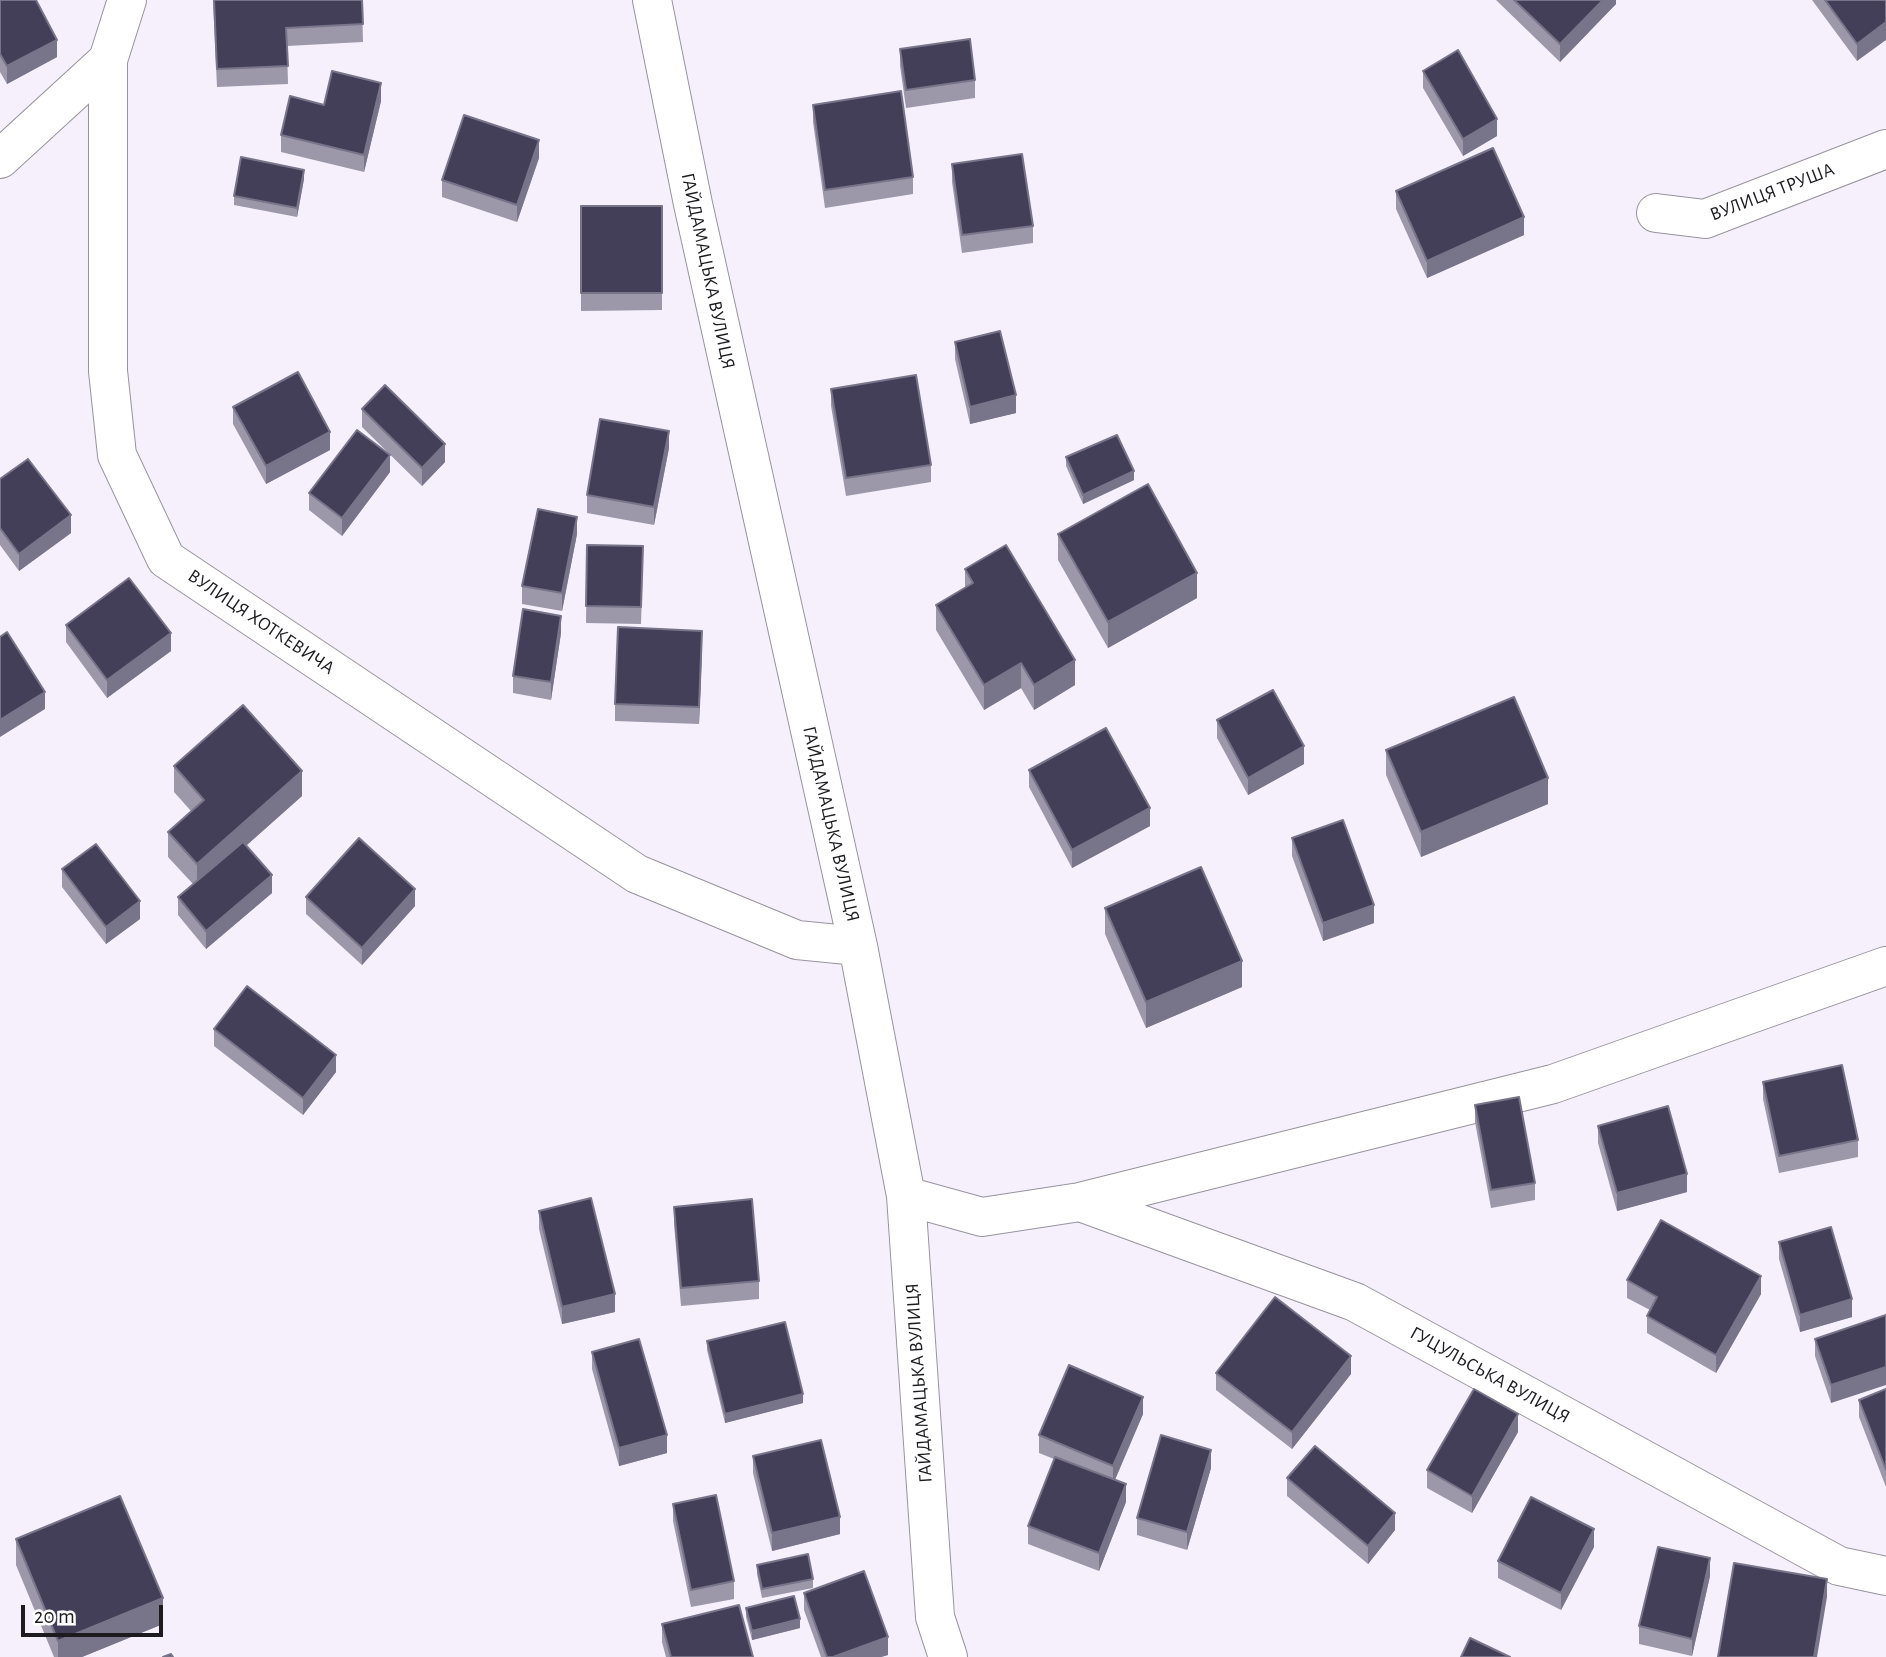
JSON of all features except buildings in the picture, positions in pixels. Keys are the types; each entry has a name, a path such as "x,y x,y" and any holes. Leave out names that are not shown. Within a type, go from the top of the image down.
{"street":[{"name":"ВУЛИЦЯ ХОТКЕВИЧА","path":"127,0 108,60 108,371 117,455 166,559 637,874 797,940 858,946"},
{"name":"ГАЙДАМАЦЬКА ВУЛИЦЯ","path":"652,0 693,204 858,946 906,1196 935,1617 948,1657"},
{"path":"0,159 108,60"},
{"name":"ВУЛИЦЯ ТРУША","path":"1656,213 1705,219 1886,149"},
{"name":"ГУЦУЛЬСЬКА ВУЛИЦЯ","path":"906,1196 982,1217 1080,1202 1553,1084 1886,966"},
{"name":"ГУЦУЛЬСЬКА ВУЛИЦЯ","path":"1080,1202 1355,1302 1839,1566 1886,1576"}]}
